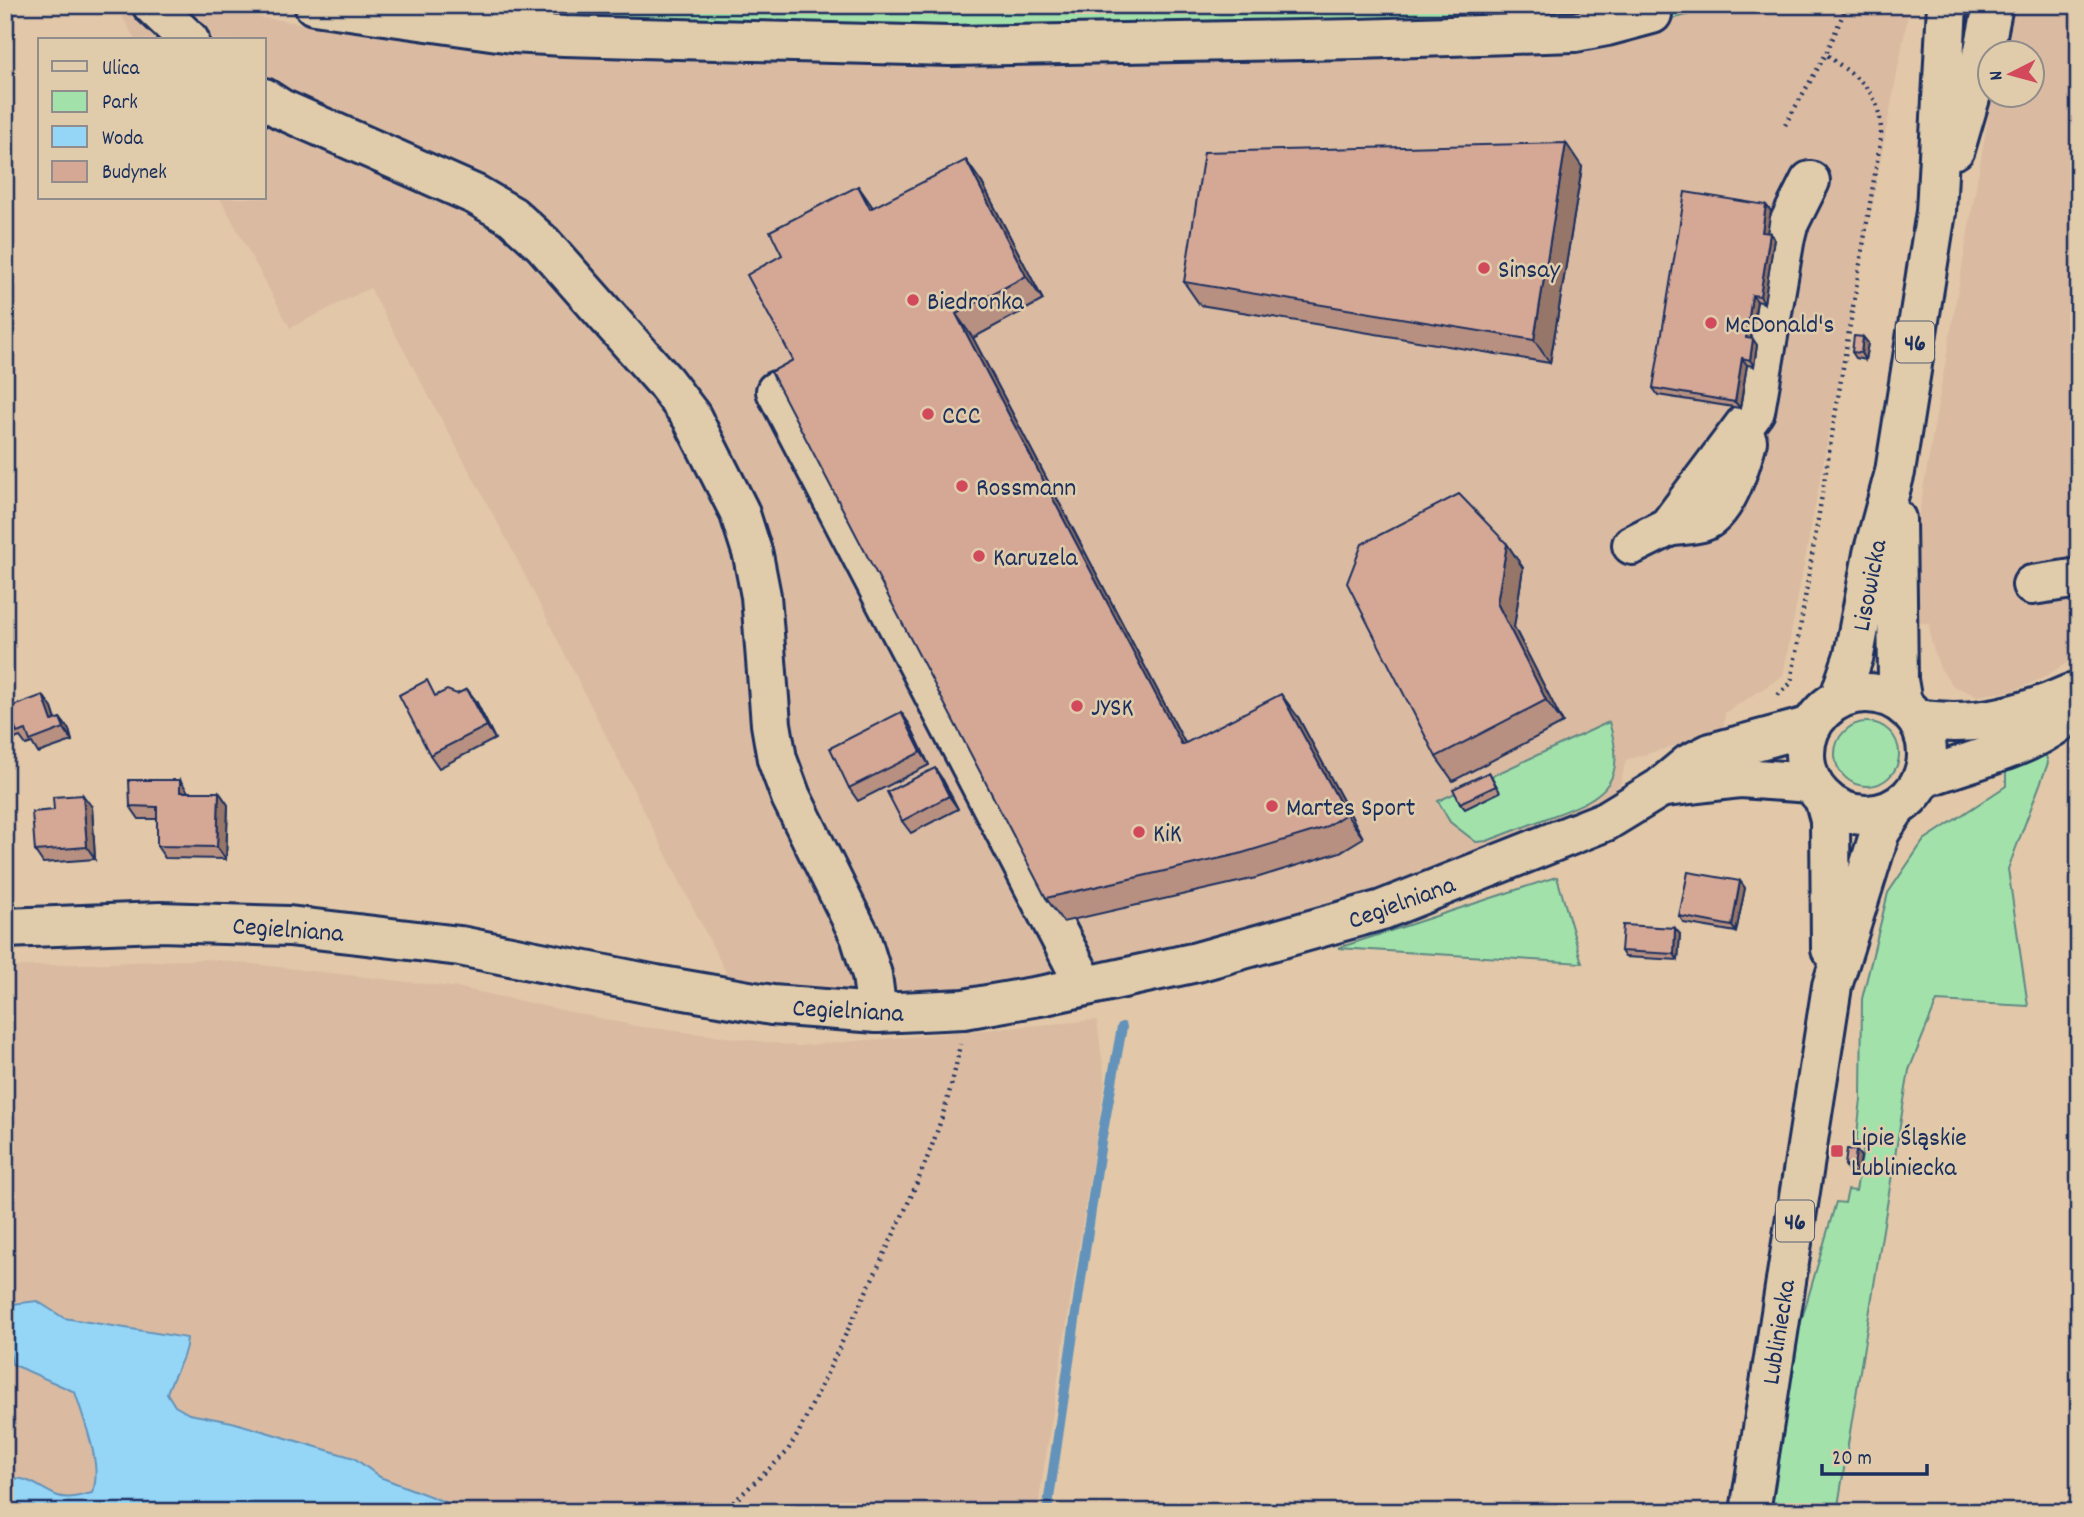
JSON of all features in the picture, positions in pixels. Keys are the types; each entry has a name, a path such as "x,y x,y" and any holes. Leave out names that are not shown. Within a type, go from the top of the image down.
{"main road":[{"path":"152,5 187,38"},
{"path":"314,5 512,33 937,46 1358,39 1575,32 1652,14"},
{"name":"Lisowicka","path":"1839,699 1854,655 1873,554 1895,472 1936,212 1947,5"},
{"name":"Lisowicka","path":"1936,212 1984,50 1993,5"},
{"path":"266,99 281,109 476,195 512,216 543,244 665,382 691,416 739,511 753,555 761,596 771,724 777,758 791,797 860,936 872,975 877,1013"},
{"path":"1632,545 1668,527 1755,411 1785,237 1788,225 1810,181"},
{"path":"776,391 1085,985"},
{"name":"Lisowicka","path":"1895,472 1898,669 1910,711"},
{"path":"2032,585 2079,578"},
{"path":"1839,699 1871,692 1887,696 1910,711 1940,723 1984,721 2035,709 2079,690"},
{"name":"46","path":"1818,791 1805,764 1805,744 1811,726 1823,710 1839,699"},
{"path":"1922,779 2023,742 2053,727 2079,705"},
{"name":"46","path":"1896,808 1912,795 1927,764 1927,749 1910,711"},
{"name":"Cegielniana","path":"5,928 73,924 228,923 335,930 460,946 722,997 783,1006 877,1013 964,1009 1197,962 1382,910 1606,821 1660,788 1689,764 1711,753 1811,726"},
{"name":"Cegielniana","path":"1660,788 1741,778 1818,791"},
{"path":"1818,791 1839,810 1858,815 1878,814 1896,808"},
{"name":"Lubliniecka","path":"1818,791 1830,820 1832,986"},
{"name":"Lubliniecka","path":"1750,1512 1832,986 1880,832 1896,808"}],"path":[{"path":"1784,125 1826,54 1847,5"},
{"path":"1772,699 1791,683 1881,137 1881,116 1876,100 1867,88 1826,54"},
{"path":"723,1512 778,1461 798,1434 919,1181 952,1085 964,1009"}],"shaded area":[{"path":"116,5 179,5 421,41 590,53 1664,21 1725,5 1910,5 1783,676 1725,713 1723,732 1626,760 1621,782 1610,801 1380,893 976,994 830,998 729,979 508,542 370,288 290,328 221,200 266,200 266,38 134,38"},
{"path":"2013,5 2079,5 2079,636 2073,638 2067,663 2043,678 2013,691 1978,696 1953,686 1940,668 1931,642 1929,623 1913,623 1918,519 1990,108 2046,108 2046,38 2005,38"},
{"path":"208,959 461,988 636,1026 798,1046 1097,1020 1105,1082 1037,1512 5,1512 5,967"}],"green space":[{"path":"408,5 1725,5 1664,21 855,34 500,20"},
{"path":"1609,722 1614,742 1614,772 1600,793 1573,808 1487,841 1476,842 1450,822 1438,801"},
{"path":"1861,722 1873,722 1890,731 1897,742 1897,766 1890,777 1873,786 1861,786 1849,781 1840,772 1835,760 1835,748 1840,736 1849,727"},
{"path":"2043,746 2048,763 2008,869 2028,1006 1937,1001 1909,1070 1837,1512 1771,1512 1798,1332 1836,1202 1845,1203 1848,1190 1856,1191 1864,1144 1856,1143 1861,1099 1862,999 1888,893 1924,840 2006,786 2006,767"},
{"path":"1556,877 1582,963 1338,948"}],"water":[{"path":"37,1301 64,1318 187,1338 182,1360 167,1393 175,1406 189,1414 232,1422 354,1458 380,1477 471,1512 5,1512 5,1481 26,1480 67,1498 92,1493 95,1483 96,1470 91,1443 75,1392 12,1364 5,1327 13,1304"}],"building":[{"path":"1566,143 1534,340 1184,282 1204,152"},
{"name":"Karuzela","path":"966,160 1026,276 956,314 1182,745 1281,694 1346,814 1324,828 1239,854 1046,898 771,372 793,360 747,275 782,255 770,231 858,186 870,209"},
{"name":"McDonald's","path":"1685,192 1766,205 1762,232 1770,233 1760,296 1752,295 1746,338 1753,339 1750,360 1742,358 1735,402 1653,388"},
{"path":"1854,336 1863,337 1861,353 1852,352"},
{"path":"1459,494 1507,544 1497,603 1546,700 1436,757 1347,583 1362,544"},
{"path":"427,680 435,696 447,690 457,694 467,689 487,726 430,755 399,695"},
{"path":"43,695 52,721 60,718 64,728 30,741 26,730 17,733 14,724 6,727 5,709"},
{"path":"901,712 921,752 849,788 830,748"},
{"path":"935,768 949,796 902,821 887,792"},
{"path":"1489,772 1496,786 1460,803 1453,789"},
{"path":"129,780 180,780 180,792 219,792 217,847 157,846 157,807 130,806"},
{"path":"83,795 87,847 35,851 32,812 54,810 53,797"},
{"path":"1688,872 1740,881 1732,926 1679,916"},
{"path":"1623,925 1675,928 1674,954 1621,951"},
{"path":"1847,1149 1856,1150 1854,1167 1845,1165"}],"waterway":[{"path":"1047,1512 1101,1142 1122,1027"}],"place":[{"name":"Sinsay","path":"1484,268"},
{"name":"Biedronka","path":"913,300"},
{"name":"McDonald's","path":"1711,323"},
{"name":"CCC","path":"928,414"},
{"name":"Rossmann","path":"962,486"},
{"name":"Karuzela","path":"979,556"},
{"name":"JYSK","path":"1077,706"},
{"name":"Martes Sport","path":"1272,806"},
{"name":"KiK","path":"1139,832"},
{"name":"Lipie Śląskie Lubliniecka","path":"1837,1151"}]}
